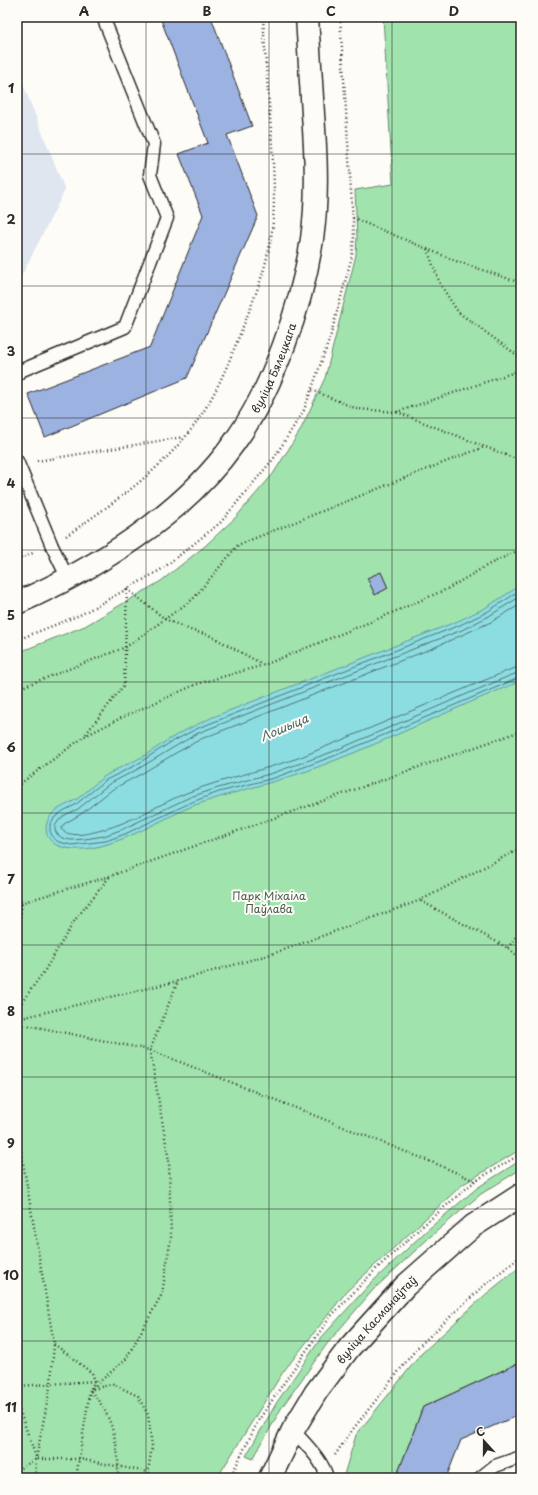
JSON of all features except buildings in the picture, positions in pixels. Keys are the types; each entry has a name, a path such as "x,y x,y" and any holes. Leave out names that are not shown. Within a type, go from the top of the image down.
{"street":[{"name":"вуліца Бялецкага","path":"17,603 68,579 111,555 190,494 212,470 234,442 252,414 268,381 286,337 302,290 312,238 316,182 307,17"},
{"name":"вуліца Касманаўтаў","path":"270,1478 293,1430 316,1392 349,1348 404,1286 473,1226 521,1195"}],"lane":[{"path":"17,375 20,371 125,326 168,218 150,175 154,144 104,17"},
{"path":"18,462 52,546 68,579"},
{"path":"293,1430 326,1474"},
{"path":"480,1478 495,1466 521,1457"}],"path":[{"path":"17,560 52,546 133,488 163,461 184,437 204,410 219,384 250,309 270,243 273,166 263,17"},
{"path":"353,218 456,261 521,282"},
{"path":"427,248 440,284 458,312 521,358"},
{"path":"397,412 521,370"},
{"path":"312,390 357,409 397,412 521,461"},
{"path":"18,462 184,437"},
{"path":"17,689 126,647 193,599 238,546 484,447"},
{"path":"17,786 85,736 123,717 197,684 264,666 373,621 447,589 488,565 521,549"},
{"path":"85,736 124,685 127,589 165,619 209,635 264,666"},
{"path":"17,904 110,876 521,731"},
{"path":"17,1019 178,981 275,953 421,900 521,848"},
{"path":"17,1009 45,970 75,920 110,876"},
{"path":"17,893 22,903 17,944"},
{"path":"421,900 508,948 521,959"},
{"path":"508,948 521,929"},
{"path":"90,1390 126,1359 162,1294 170,1237 169,1161 150,1050 178,981"},
{"path":"17,1023 150,1050 432,1162 475,1181"},
{"path":"17,1115 20,1145 54,1344 51,1383 36,1459 35,1478"},
{"path":"17,1141 20,1145"},
{"path":"326,1474 350,1433 417,1348 481,1288 521,1256"},
{"path":"54,1344 92,1373 94,1381 90,1390 76,1478"},
{"path":"17,1386 94,1381"},
{"path":"90,1390 113,1384 138,1396 148,1415 152,1446 148,1472"},
{"path":"90,1390 104,1409 111,1425 119,1467 117,1478"},
{"path":"17,1403 36,1459"},
{"path":"18,1468 36,1459 79,1459 148,1472 154,1478"}],"shaded area":[{"path":"17,69 65,190 21,277 17,278"}],"green space":[{"name":"Парк Міхаіла Паўлава","path":"383,17 521,17 521,1149 462,1185 347,1291 283,1372 217,1478 17,1478 17,653 85,626 161,581 205,546 236,517 273,474 300,431 325,378 356,255 357,237 355,190 393,184"},
{"path":"521,1160 521,1169 481,1194 431,1236 373,1290 327,1344 282,1407 253,1459 246,1456 277,1402 321,1338 369,1285 425,1232 477,1188"},
{"path":"521,1266 521,1362 423,1407 396,1478 343,1478 356,1435 421,1354 485,1295"}],"water":[{"name":"Лошыца","path":"521,585 521,681 334,761 293,776 195,805 147,828 110,843 92,848 75,849 54,844 48,837 46,828 52,814 61,807 77,799 114,770 144,756 179,734 213,717 458,621 485,608"}]}
